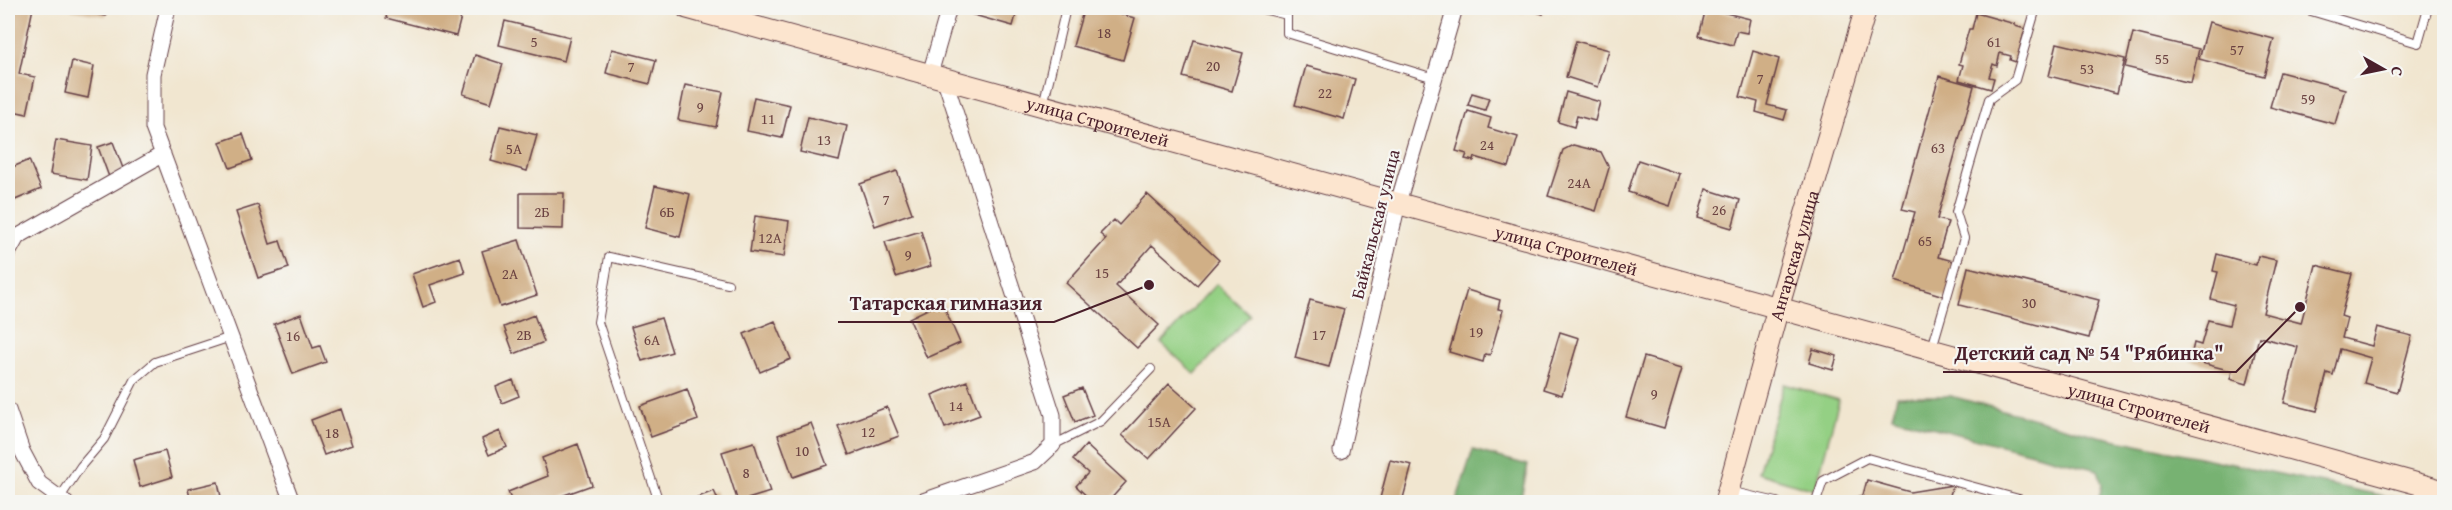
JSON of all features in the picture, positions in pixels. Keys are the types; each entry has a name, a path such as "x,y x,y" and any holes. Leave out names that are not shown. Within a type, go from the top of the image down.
{"street":[{"path":"168,8 153,74 153,128 292,502"},
{"name":"улица Строителей","path":"687,8 2445,491"},
{"path":"920,502 1035,462 1053,445 1053,415 937,76 949,8"},
{"name":"Байкальская улица","path":"1341,451 1398,203 1455,8"},
{"name":"Ангарская улица","path":"1726,496 1778,308 1866,8"},
{"path":"8,253 12,236 163,154"},
{"path":"8,410 22,451 39,483 60,501"}],"lane":[{"path":"1043,105 1066,8"},
{"path":"1258,8 1288,11 1287,33 1434,78"},
{"path":"1932,350 1964,238 1956,212 1989,99 2015,80 2036,8"},
{"path":"2301,8 2418,43 2428,8"},
{"path":"658,502 598,322 609,257 728,284"},
{"path":"60,501 81,466 104,439 134,380 155,362 176,353 231,337"},
{"path":"1053,445 1101,421 1150,369"},
{"path":"1816,502 1823,481 1867,458 2030,502"},
{"path":"1726,496 1777,502"}],"green space":[{"path":"1216,284 1250,315 1195,374 1161,343"},
{"path":"1784,384 1839,400 1815,490 1758,473"},
{"path":"1897,396 1951,396 2094,435 2413,502 2098,502 2102,485 2098,470 1892,417"},
{"path":"1473,450 1528,465 1520,502 1456,502"}],"building":[{"path":"10,8 33,8 19,74 35,77 27,114 8,110"},
{"path":"72,8 107,8 106,16 71,10"},
{"path":"388,8 457,8 455,15 461,17 456,36 386,18"},
{"path":"964,8 1018,8 1013,26 963,12"},
{"path":"1084,8 1096,8 1135,18 1123,60 1073,46"},
{"path":"1508,8 1525,8 1524,13"},
{"path":"1525,8 1545,8 1543,14"},
{"path":"1706,8 1750,19 1747,33 1737,31 1733,45 1699,36"},
{"path":"1976,13 2025,29 2016,62 2010,60 2011,56 2000,53 1997,66 1993,64 1989,77 1994,78 1991,89 1959,80 1963,65 1959,64"},
{"path":"505,21 570,37 564,61 499,45"},
{"path":"2209,22 2274,39 2264,76 2199,59"},
{"path":"2133,33 2199,49 2191,83 2125,67"},
{"path":"1194,40 1243,53 1232,91 1183,77"},
{"path":"1576,41 1609,50 1598,87 1566,77"},
{"path":"2057,43 2125,59 2117,93 2049,76"},
{"path":"612,49 656,60 650,84 606,73"},
{"path":"1753,51 1779,59 1767,105 1787,110 1784,120 1756,112 1758,102 1740,97"},
{"path":"475,55 503,64 491,103 463,94"},
{"path":"72,61 94,66 88,98 65,93"},
{"path":"1306,66 1355,79 1344,119 1295,105"},
{"path":"2280,72 2345,89 2335,124 2270,107"},
{"path":"1939,76 1974,86 1937,219 1948,222 1938,257 1957,262 1947,297 1895,281 1915,212 1902,209"},
{"path":"685,85 723,92 716,127 678,120"},
{"path":"1566,92 1600,102 1595,121 1577,116 1574,127 1558,122"},
{"path":"1472,93 1489,98 1485,110 1468,105"},
{"path":"754,97 790,105 782,138 747,131"},
{"path":"1468,111 1491,118 1488,128 1518,137 1509,167 1475,157 1474,161 1465,159 1467,154 1456,151"},
{"path":"808,117 847,126 839,161 800,152"},
{"path":"500,126 537,135 527,171 491,161"},
{"path":"243,134 252,160 230,168 220,142"},
{"path":"56,140 92,146 87,180 50,174"},
{"path":"113,142 124,171 109,177 98,147"},
{"path":"1573,145 1601,152 1609,168 1596,211 1548,196 1563,150"},
{"path":"29,160 41,189 8,203 8,169"},
{"path":"1638,160 1680,174 1670,206 1628,192"},
{"path":"897,171 912,213 875,226 860,184"},
{"path":"655,186 690,194 680,237 645,228"},
{"path":"1706,189 1740,200 1732,228 1698,218"},
{"path":"520,193 564,193 563,229 520,228"},
{"path":"1147,194 1219,260 1197,285 1152,245 1116,286 1159,325 1137,348 1066,283 1106,239 1100,234 1114,220 1119,225"},
{"path":"258,205 270,244 280,241 289,268 258,278 236,212"},
{"path":"755,216 789,221 784,257 750,252"},
{"path":"921,231 931,266 896,277 885,242"},
{"path":"519,240 537,295 500,307 482,251"},
{"path":"2217,254 2256,265 2258,256 2276,260 2263,313 2301,323 2316,265 2352,274 2341,316 2347,318 2342,338 2372,346 2377,327 2412,336 2397,392 2364,383 2371,358 2340,349 2333,375 2327,373 2317,411 2284,403 2298,347 2259,337 2247,384 2230,379 2232,371 2190,360 2194,343 2201,345 2208,320 2229,325 2234,305 2211,299 2218,272 2213,271"},
{"path":"460,257 465,273 430,285 436,302 423,307 412,274"},
{"path":"1968,267 2099,300 2089,338 1959,305"},
{"path":"1467,290 1500,300 1498,309 1503,310 1490,355 1485,354 1483,362 1449,352"},
{"path":"1310,300 1344,309 1329,367 1295,358"},
{"path":"942,302 960,343 927,358 909,318"},
{"path":"301,314 313,348 320,346 326,362 293,374 274,324"},
{"path":"534,315 544,342 514,354 504,327"},
{"path":"661,318 672,352 642,361 631,327"},
{"path":"775,321 791,359 760,372 744,334"},
{"path":"1560,332 1579,338 1562,395 1543,389"},
{"path":"1813,349 1837,356 1833,370 1809,363"},
{"path":"1644,357 1682,368 1664,428 1626,417"},
{"path":"513,380 519,396 502,403 496,387"},
{"path":"967,381 980,415 945,428 932,395"},
{"path":"1169,384 1196,408 1149,459 1122,435"},
{"path":"1082,388 1093,415 1075,422 1064,395"},
{"path":"687,389 698,420 651,437 640,406"},
{"path":"887,407 899,436 849,455 838,426"},
{"path":"340,409 352,445 324,455 311,420"},
{"path":"811,423 827,465 793,477 778,435"},
{"path":"500,431 507,447 489,455 482,439"},
{"path":"754,442 770,492 738,502 722,452"},
{"path":"578,444 592,485 556,498 558,502 512,502 508,492 548,476 542,458"},
{"path":"1086,445 1126,482 1108,502 1093,502 1076,486 1088,473 1073,460"},
{"path":"165,451 172,477 140,487 133,460"},
{"path":"1390,460 1412,465 1402,502 1379,502"},
{"path":"1867,480 1910,492 1953,485 1948,502 1845,502 1863,495"},
{"path":"218,482 222,502 191,502 188,489"},
{"path":"714,491 719,502 685,502"}],"place":[{"name":"Татарская гимназия","path":"1149,285"},
{"name":"Детский сад № 54 \"Рябинка\"","path":"2300,307"}]}
